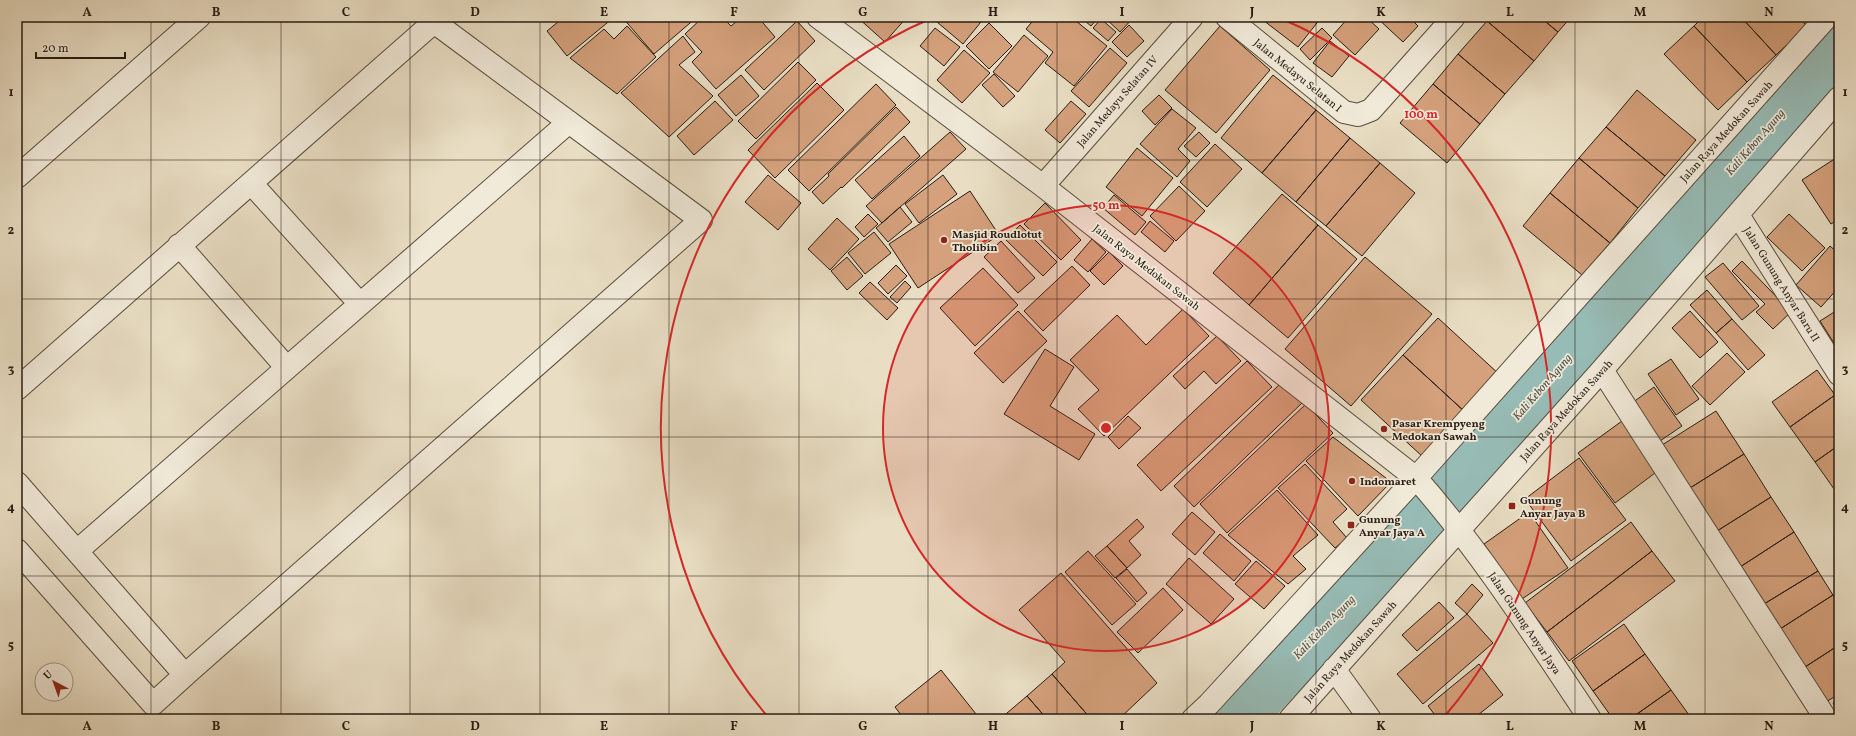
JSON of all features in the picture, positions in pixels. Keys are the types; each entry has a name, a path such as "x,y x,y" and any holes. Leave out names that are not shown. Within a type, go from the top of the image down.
{"street":[{"path":"17,177 199,17"},
{"name":"Jalan Raya Medokan Sawah","path":"818,17 1043,186 1420,482"},
{"name":"Jalan Medayu Selatan IV","path":"1043,186 1192,17"},
{"name":"Jalan Medayu Selatan I","path":"1226,17 1344,112 1358,115 1371,110 1454,17"},
{"name":"Jalan Raya Medokan Sawah","path":"1193,719 1420,482 1827,17"},
{"path":"17,389 434,22 701,220 153,704 17,550"},
{"name":"Jalan Raya Medokan Sawah","path":"1290,719 1334,669 1452,522 1602,370 1839,98"},
{"path":"77,551 569,122"},
{"path":"251,183 360,304"},
{"name":"Jalan Gunung Anyar Baru II","path":"1738,215 1839,374"},
{"path":"180,245 287,368"},
{"path":"1602,370 1826,719"},
{"name":"Jalan Gunung Anyar Jaya","path":"1420,482 1504,591 1590,719"},
{"path":"17,483 185,676"},
{"path":"1334,669 1370,719"}],"building":[{"path":"564,17 613,18 567,56 547,31"},
{"path":"622,17 697,17 654,54"},
{"path":"703,17 722,17 731,26 742,17 758,17 775,37 716,89 692,62 702,52 685,34"},
{"path":"857,17 907,17 885,42"},
{"path":"941,17 985,17 963,44 937,22"},
{"path":"1036,17 1071,17 1107,46 1074,86 1045,63 1053,52 1026,29"},
{"path":"1080,17 1099,17 1091,26"},
{"path":"1104,17 1134,17 1120,32"},
{"path":"1259,17 1318,17 1320,19 1298,47"},
{"path":"1349,17 1366,17 1379,29 1355,55 1333,35"},
{"path":"1376,17 1409,17 1418,26 1403,42"},
{"path":"1490,17 1540,17 1558,32 1534,61 1487,21"},
{"path":"1540,17 1571,17 1558,32"},
{"path":"1703,17 1741,17 1776,55 1747,82 1694,26"},
{"path":"1741,17 1798,17 1807,26 1776,55"},
{"path":"1101,19 1116,32 1108,41 1093,28"},
{"path":"797,21 815,41 764,90 745,70"},
{"path":"1487,21 1534,61 1505,94 1458,54"},
{"path":"989,23 1012,46 989,69 966,46"},
{"path":"1129,25 1144,41 1127,57 1112,42"},
{"path":"627,26 656,57 617,94 570,58 604,29 614,39"},
{"path":"1220,26 1270,70 1216,133 1165,90"},
{"path":"1694,26 1747,82 1718,110 1664,54"},
{"path":"935,28 960,47 944,66 920,46"},
{"path":"1322,28 1332,38 1310,60 1300,49"},
{"path":"1024,35 1048,56 1018,92 993,72"},
{"path":"683,36 695,52 679,65 713,96 669,137 621,93"},
{"path":"1330,41 1349,56 1332,77 1313,63"},
{"path":"1110,48 1127,63 1089,107 1071,91"},
{"path":"964,50 990,73 962,103 937,80"},
{"path":"1458,54 1505,94 1480,124 1433,84"},
{"path":"798,62 816,80 756,139 738,121"},
{"path":"994,74 1015,96 1003,107 982,85"},
{"path":"741,75 759,96 736,116 718,95"},
{"path":"1273,75 1316,110 1262,173 1221,138"},
{"path":"817,83 844,110 775,178 748,150"},
{"path":"876,84 896,105 809,191 788,170"},
{"path":"1433,84 1480,124 1447,163 1400,123"},
{"path":"1637,90 1696,140 1665,176 1606,127"},
{"path":"1159,95 1172,108 1155,125 1142,111"},
{"path":"715,101 733,120 694,155 677,136"},
{"path":"1071,101 1086,114 1060,143 1045,130"},
{"path":"896,107 910,122 842,188 841,187 823,204 812,192 829,176 828,174"},
{"path":"1172,109 1196,128 1178,149 1190,161 1177,177 1140,144"},
{"path":"1316,110 1350,138 1296,202 1262,173"},
{"path":"1606,127 1665,176 1638,208 1579,158"},
{"path":"950,132 966,149 882,223 866,206"},
{"path":"1199,132 1210,143 1196,157 1184,146"},
{"path":"904,136 920,156 872,199 855,180"},
{"path":"1350,138 1380,163 1326,226 1296,202"},
{"path":"1215,144 1242,169 1207,207 1180,182"},
{"path":"1137,148 1173,178 1142,216 1106,187"},
{"path":"1839,156 1839,219 1831,224 1802,180"},
{"path":"1579,158 1638,208 1610,243 1550,193"},
{"path":"1380,163 1415,193 1362,256 1326,226"},
{"path":"768,175 801,203 778,230 745,202"},
{"path":"943,175 957,194 919,223 905,204"},
{"path":"1179,186 1205,211 1176,241 1150,216"},
{"name":"Masjid Roudlotut Tholibin","path":"970,191 999,235 918,288 889,244"},
{"path":"1550,193 1610,243 1582,275 1523,226"},
{"path":"1282,194 1318,225 1249,305 1213,273"},
{"path":"1114,195 1146,222 1135,235 1103,208"},
{"path":"1045,203 1081,240 1061,260 1024,224"},
{"path":"900,207 912,222 888,242 876,228"},
{"path":"868,214 878,224 864,237 855,227"},
{"path":"1789,214 1825,248 1802,271 1767,237"},
{"path":"837,218 859,239 830,270 808,249"},
{"path":"1150,221 1174,241 1165,252 1141,232"},
{"path":"1020,225 1057,262 1043,276 1006,240"},
{"path":"1318,225 1357,259 1288,338 1249,305"},
{"path":"874,232 891,253 865,274 848,253"},
{"path":"1092,239 1106,252 1088,272 1074,260"},
{"path":"1001,241 1035,278 1018,293 984,257"},
{"path":"1830,246 1839,254 1839,287 1821,307 1796,285"},
{"path":"1109,252 1123,266 1104,285 1090,271"},
{"path":"847,257 863,276 847,290 831,271"},
{"path":"1365,257 1432,314 1351,406 1285,349"},
{"path":"1742,261 1791,312 1773,329 1756,312 1765,304 1732,271"},
{"path":"1723,263 1759,306 1742,320 1705,277"},
{"path":"896,265 907,276 888,294 878,283"},
{"path":"1072,266 1090,285 1043,331 1024,311"},
{"path":"983,268 1018,305 975,346 940,308"},
{"path":"905,281 911,287 897,303 890,297"},
{"path":"870,282 898,308 887,320 859,293"},
{"path":"1707,290 1732,319 1716,333 1690,305"},
{"path":"1183,309 1209,336 1104,436 1078,409 1099,390 1070,360 1117,315 1146,345"},
{"path":"1839,309 1839,351 1820,321"},
{"path":"1018,311 1047,341 1003,383 974,353"},
{"path":"1690,311 1718,342 1700,358 1672,328"},
{"path":"1438,318 1500,375 1465,412 1403,355"},
{"path":"1732,319 1765,355 1748,370 1716,333"},
{"path":"1217,336 1241,361 1216,384 1204,371 1185,389 1173,376"},
{"path":"1045,349 1074,367 1050,406 1095,434 1079,460 1004,414"},
{"path":"1727,353 1745,372 1710,405 1692,386"},
{"path":"1403,355 1465,412 1423,457 1361,400"},
{"path":"1671,359 1699,399 1676,415 1648,374"},
{"path":"1247,361 1272,387 1161,491 1137,465"},
{"path":"1817,370 1835,395 1790,427 1772,402"},
{"path":"1282,382 1302,403 1194,507 1174,486"},
{"path":"1654,387 1682,426 1660,441 1632,403"},
{"path":"1835,395 1839,400 1839,445 1815,462 1790,427"},
{"path":"1306,404 1333,433 1227,533 1200,504"},
{"path":"1716,411 1744,454 1690,488 1662,445"},
{"path":"1128,416 1141,428 1119,449 1108,437"},
{"path":"1622,421 1659,470 1615,503 1578,453"},
{"path":"1333,437 1391,482 1358,516 1306,461"},
{"path":"1839,445 1839,496 1815,462"},
{"path":"1744,454 1771,497 1717,531 1690,488"},
{"path":"1579,458 1626,520 1571,561 1525,499"},
{"path":"1305,464 1347,509 1333,522 1347,538 1335,548 1278,488"},
{"path":"1277,490 1318,535 1293,556 1306,569 1288,584 1228,535"},
{"path":"1771,497 1794,532 1740,567 1717,531"},
{"path":"1192,512 1215,532 1195,555 1172,534"},
{"path":"1529,512 1568,568 1522,599 1484,544"},
{"path":"1137,519 1144,527 1129,541 1141,555 1127,568 1107,546"},
{"path":"1631,522 1652,551 1547,632 1525,603"},
{"path":"1794,532 1818,571 1764,604 1740,567"},
{"path":"1220,534 1251,561 1234,581 1203,553"},
{"path":"1107,546 1127,568 1115,578 1095,556"},
{"path":"1088,551 1136,604 1112,625 1065,572"},
{"path":"1652,551 1675,581 1569,661 1547,632"},
{"path":"1189,558 1234,599 1211,624 1166,584"},
{"path":"1256,561 1285,586 1264,609 1235,584"},
{"path":"1127,569 1147,593 1137,602 1116,578"},
{"path":"1818,571 1833,595 1780,629 1764,604"},
{"path":"1061,573 1157,683 1119,719 1091,719 1052,674 1065,662 1019,610"},
{"path":"1472,584 1483,595 1467,614 1455,603"},
{"path":"1163,588 1183,610 1138,653 1117,632"},
{"path":"1833,595 1839,603 1839,645 1805,667 1780,629"},
{"path":"1439,602 1454,618 1417,651 1402,635"},
{"path":"1467,614 1493,643 1423,704 1397,674"},
{"path":"1624,624 1645,654 1593,691 1572,661"},
{"path":"1839,645 1839,694 1826,702 1805,667"},
{"path":"1645,654 1671,690 1630,719 1613,719 1593,691"},
{"path":"1479,664 1503,695 1473,719 1438,719 1428,706"},
{"path":"941,670 980,719 904,719 895,707"},
{"path":"1052,674 1091,719 1047,719 1027,696"},
{"path":"1671,690 1689,715 1683,719 1630,719"},
{"path":"1027,696 1047,719 1000,719"},
{"path":"1839,699 1839,713 1833,703"},
{"path":"1689,715 1692,719 1683,719"}],"waterway":[{"name":"Kali Kebon Agung","path":"1236,719 1414,533 1486,448 1839,46"}],"place":[{"name":"Masjid Roudlotut Tholibin","path":"944,240"},
{"name":"Pasar Krempyeng Medokan Sawah","path":"1384,429"},
{"name":"Indomaret","path":"1352,481"},
{"name":"Gunung Anyar Jaya B","path":"1512,506"},
{"name":"Gunung Anyar Jaya A","path":"1351,525"}]}
